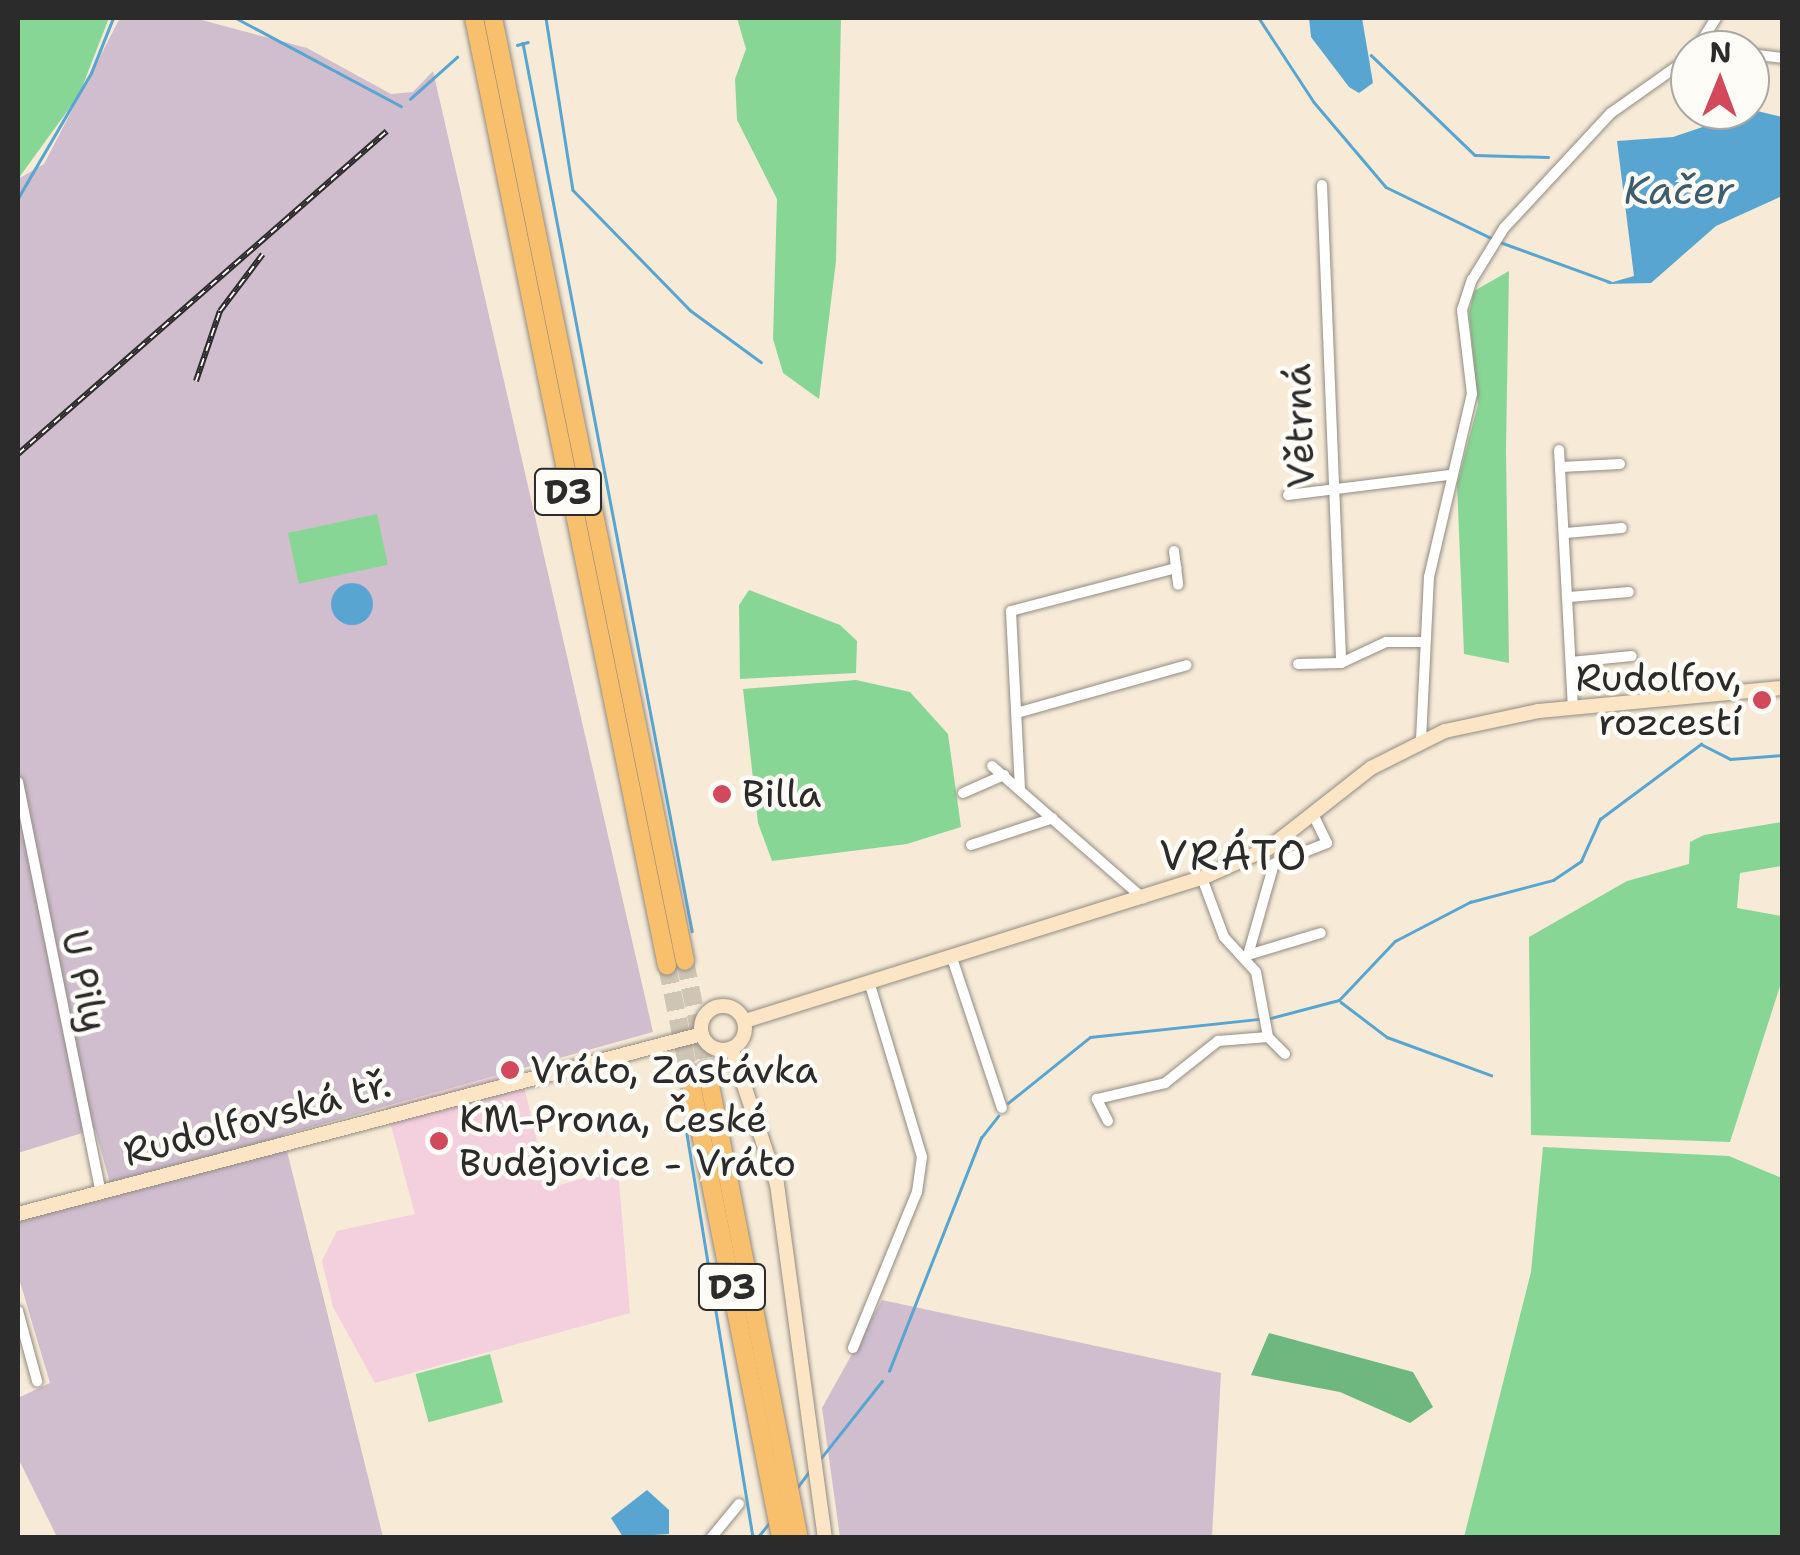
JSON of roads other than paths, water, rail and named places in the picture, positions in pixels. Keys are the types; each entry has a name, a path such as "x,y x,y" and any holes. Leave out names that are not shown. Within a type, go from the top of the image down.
{"highway":[{"name":"D3","path":"474,18 676,963 493,18"},
{"name":"D3","path":"780,1531 698,1071 790,1482 799,1538"}],"main road":[{"path":"826,1538 777,1184 732,1049 744,1022 1202,878 1314,816 1421,740 1496,716 1782,688"},
{"path":"732,1049 710,1046 702,1034 714,1008 736,1010 744,1022"},
{"name":"Rudolfovská tř.","path":"18,1214 702,1034"}],"street":[{"path":"1421,740 1422,642 1448,475 1472,394 1462,310 1498,235 1624,104 1670,71"},
{"name":"Větrná","path":"1322,185 1331,488 1342,663"},
{"path":"1559,450 1573,708"},
{"path":"1561,467 1620,464"},
{"path":"1288,495 1448,475"},
{"path":"1566,533 1622,528"},
{"path":"1174,551 1178,585"},
{"path":"1020,789 1020,712 1010,611 1176,568"},
{"path":"1569,598 1628,592"},
{"path":"1298,664 1342,663 1405,640 1422,642"},
{"path":"1571,662 1632,656"},
{"path":"1020,712 1187,665"},
{"path":"992,766 1142,898"},
{"path":"963,793 1001,777"},
{"name":"U Pily","path":"18,782 101,1192"},
{"path":"1285,1054 1268,1037 1248,955 1274,864 1327,843 1314,816"},
{"path":"972,845 1053,818"},
{"path":"1202,878 1224,938 1248,955"},
{"path":"1248,955 1321,933"},
{"path":"952,958 1002,1108"},
{"path":"854,1348 917,1192 922,1156 870,985"},
{"path":"1108,1120 1097,1100 1165,1082 1218,1041 1268,1037"},
{"path":"18,1311 37,1381"},
{"path":"711,1538 739,1504"}],"water":[{"path":"1309,18 1362,18 1373,83 1359,93 1349,87 1311,37"},
{"name":"Kačer","path":"1770,114 1782,117 1782,196 1716,226 1651,283 1606,284 1634,276 1617,141 1673,137 1694,130 1770,130"},
{"path":"352,583 367,589 373,604 367,619 352,625 337,619 331,604 337,589"},
{"path":"647,1490 669,1510 669,1534 623,1537 611,1518"}],"waterway":[{"path":"18,198 91,73 113,18"},
{"path":"236,18 401,106"},
{"path":"546,18 573,190 690,310 761,362"},
{"path":"1259,18 1314,102 1386,187 1493,239"},
{"path":"517,45 528,42"},
{"path":"523,43 692,931"},
{"path":"1371,55 1475,155 1548,157"},
{"path":"410,99 457,57"},
{"path":"1500,242 1610,282"},
{"path":"1267,1019 1339,1000 1395,941 1470,902 1553,880 1581,861 1600,819 1701,744 1730,759 1782,755"},
{"path":"1341,1002 1387,1037 1491,1075"},
{"path":"1008,1103 1090,1037 1259,1019"},
{"path":"889,1371 981,1138 998,1116"},
{"path":"686,1128 753,1538"},
{"path":"821,1458 882,1381"},
{"path":"796,1489 809,1472"},
{"path":"757,1538 769,1523"}],"tunnel":[{"path":"685,961 707,1070"},
{"path":"667,966 689,1073"}],"railway":[{"path":"18,454 387,131"},
{"path":"196,381 220,311 263,254"}],"place":[{"name":"Rudolfov, rozcestí","path":"1762,700"},
{"name":"Billa","path":"722,794"},
{"name":"Vráto, Zastávka","path":"510,1070"},
{"name":"KM-Prona, České Budějovice - Vráto","path":"439,1141"}],"district":[{"name":"VRÁTO","path":"1234,855"}]}
